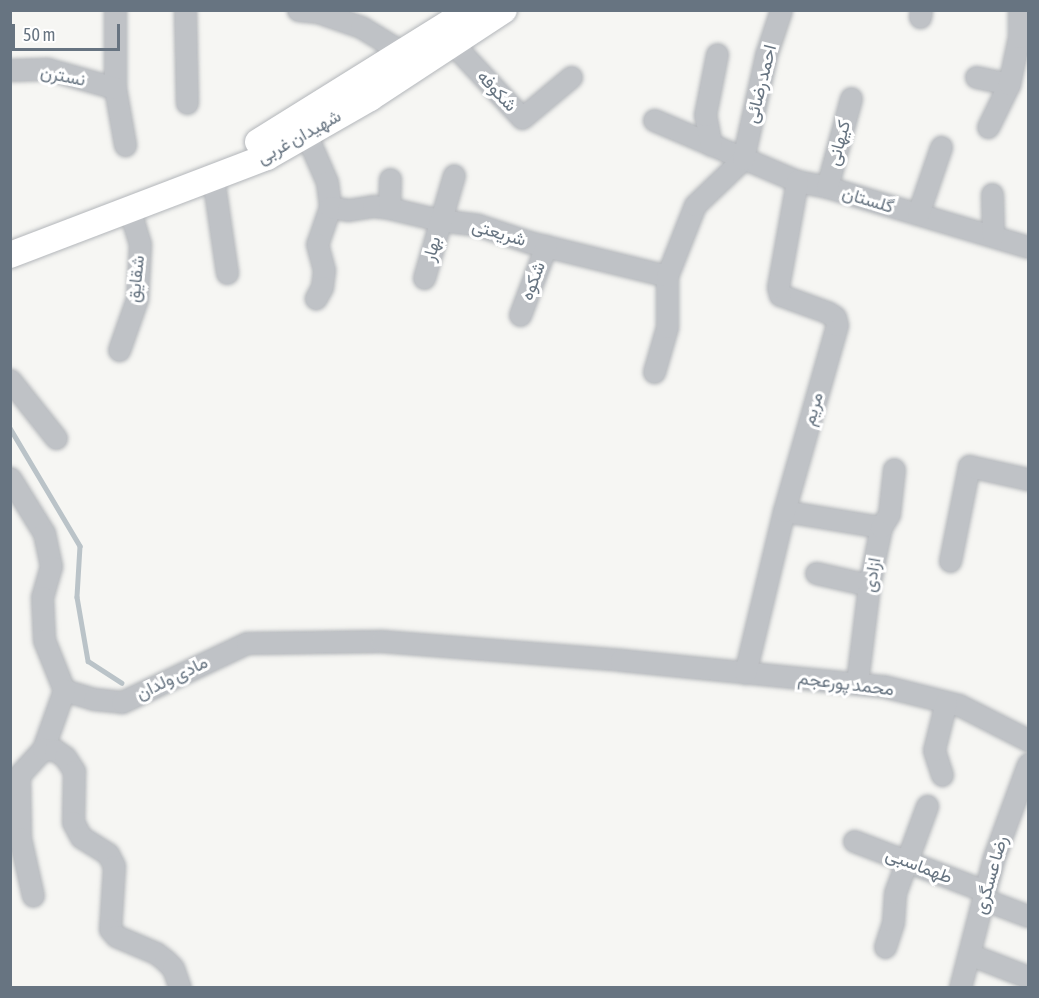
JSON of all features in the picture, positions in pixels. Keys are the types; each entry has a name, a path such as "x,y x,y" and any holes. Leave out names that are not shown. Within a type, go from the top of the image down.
{"main road":[{"name":"شهیدان غربی","path":"10,255 267,157 370,98 504,10"},
{"name":"شهیدان غربی","path":"10,240 265,139 467,11"}],"street":[{"path":"115,10 115,88 124,145"},
{"path":"185,10 187,104"},
{"name":"احمد رضائی","path":"743,159 766,56 781,10"},
{"path":"988,127 1009,84 1019,37 1019,10"},
{"path":"311,11 361,27 402,52"},
{"name":"شکوفه","path":"453,44 522,118 571,77"},
{"path":"711,145 705,115 717,54"},
{"name":"نسترن","path":"10,70 48,69 115,88"},
{"path":"976,77 1009,84"},
{"name":"کیهانی","path":"827,187 850,98"},
{"name":"گلستان","path":"654,120 797,181 827,187 1029,247"},
{"path":"306,134 327,182 330,207 317,244 324,270 322,287 316,298"},
{"path":"918,214 941,147"},
{"path":"654,372 667,327 667,276 695,205 743,159"},
{"name":"بهار","path":"424,279 439,220 454,175"},
{"path":"213,177 227,273"},
{"path":"389,208 390,179"},
{"name":"مریم","path":"745,673 784,511 837,324 835,317 827,312 780,294 778,287 797,181"},
{"path":"992,194 993,235"},
{"name":"شریعتی","path":"330,207 348,210 373,206 389,208 439,220 498,229 546,246 667,276"},
{"name":"شقایق","path":"119,350 137,299 140,244 129,208"},
{"name":"شکوه","path":"520,315 546,246"},
{"path":"10,380 56,438"},
{"path":"950,561 969,466 1029,479"},
{"name":"ازادی","path":"857,682 869,585 881,527 889,514 894,470"},
{"path":"10,478 44,533 51,566 42,597 44,640 64,690 43,749 32,759 15,782 20,838 33,896"},
{"path":"784,511 881,527"},
{"path":"816,573 869,585"},
{"name":"مادی ولدان","path":"64,690 94,699 122,702 247,643 290,641 382,641 745,673"},
{"name":"محمد پورعجم","path":"745,673 884,686 959,705 1029,740"},
{"path":"942,775 934,750 946,702"},
{"path":"43,749 55,750 65,757 74,771 73,822 81,837 108,854 114,866 110,924 113,934 165,960 173,968 180,987"},
{"name":"رضا عسگری","path":"960,987 998,846 1029,764"},
{"path":"885,947 892,922 895,893 927,806"},
{"name":"طهماسبی","path":"854,841 984,895"},
{"path":"984,895 1029,916"},
{"path":"969,954 1029,977"}],"waterway":[{"path":"10,428 80,546 77,597 88,661 122,683"}]}
